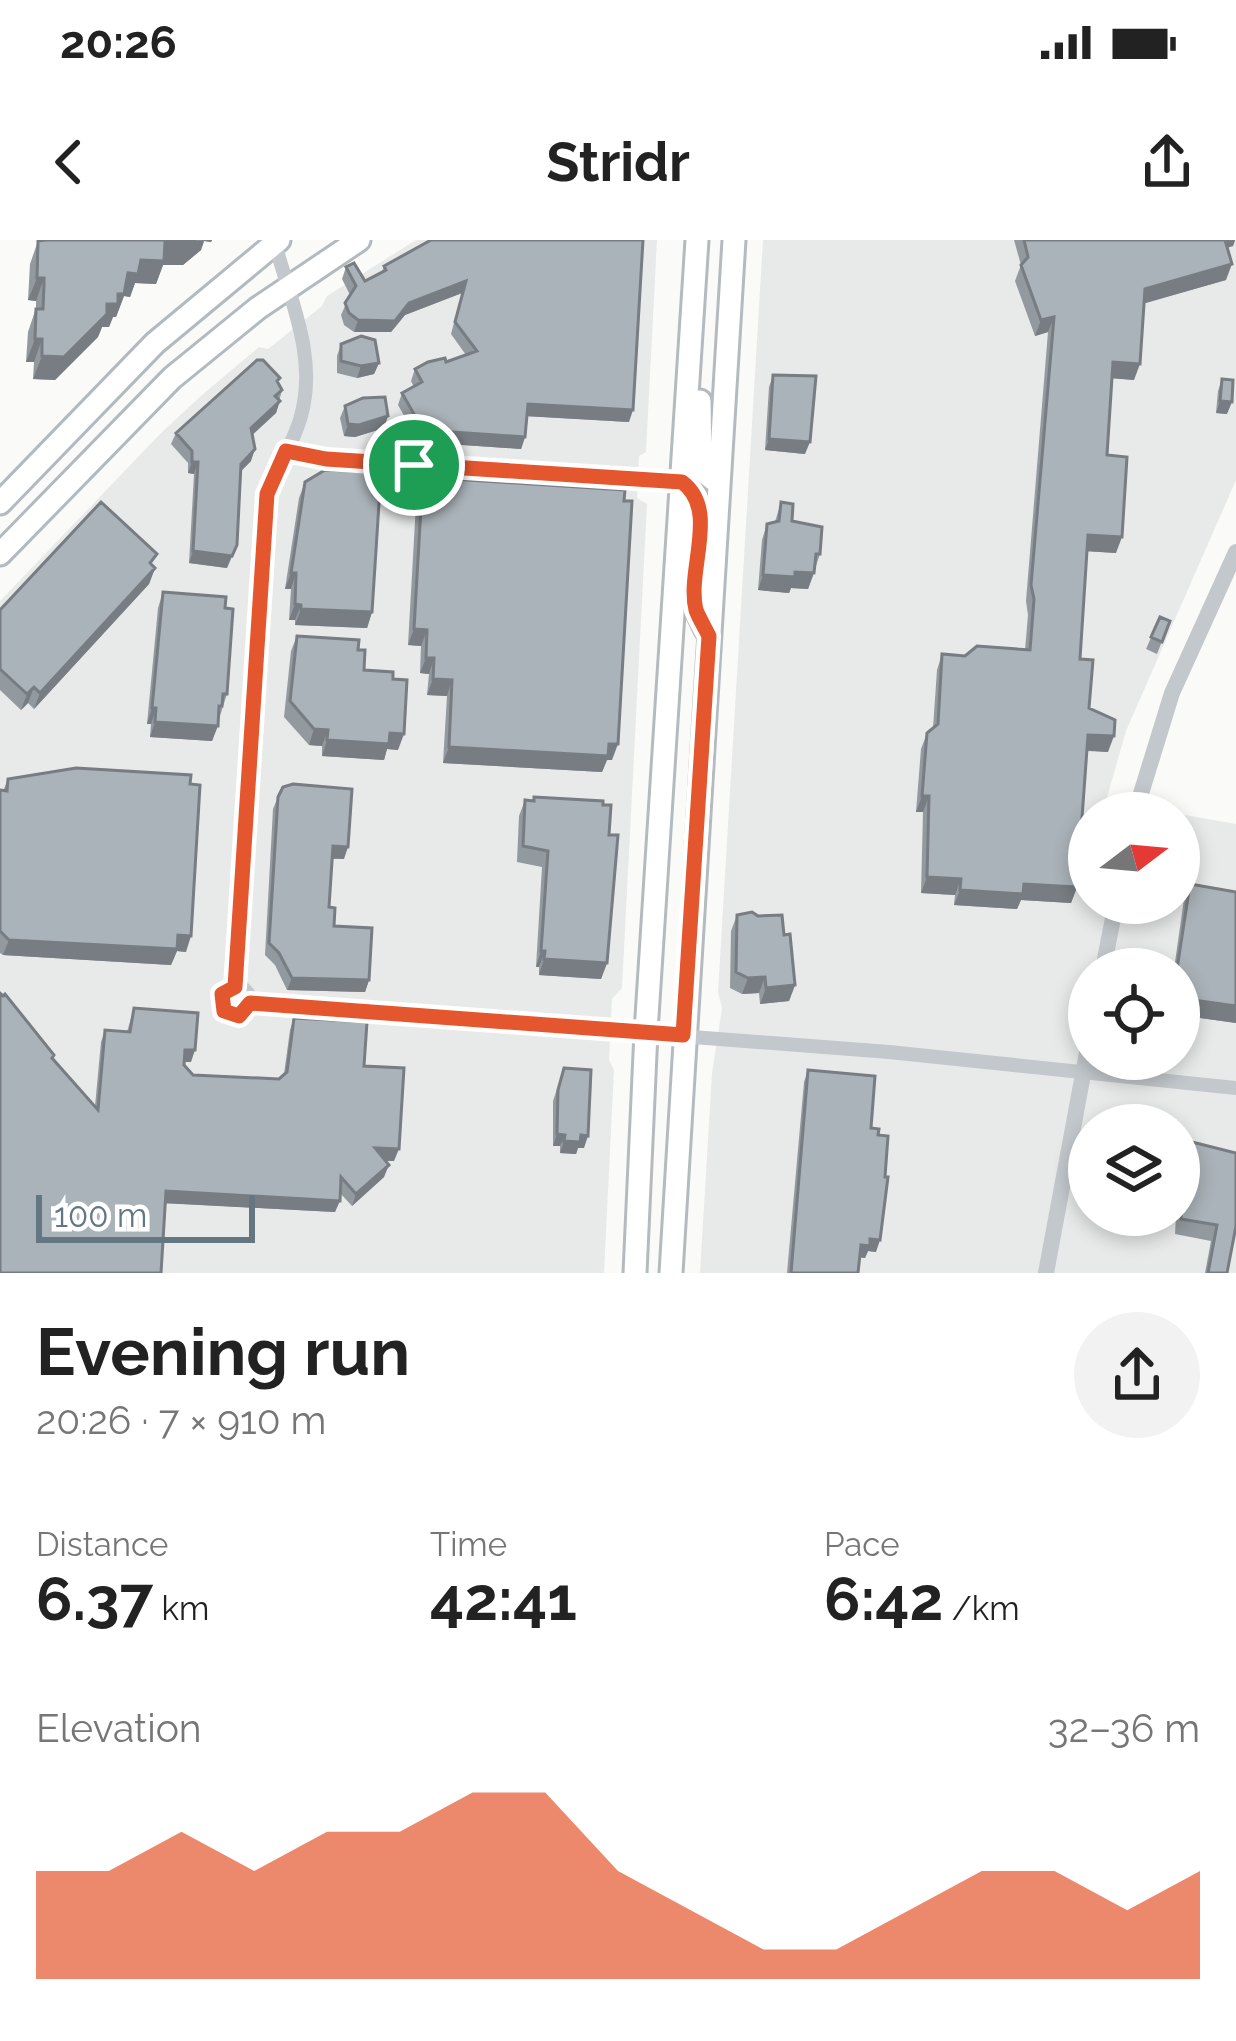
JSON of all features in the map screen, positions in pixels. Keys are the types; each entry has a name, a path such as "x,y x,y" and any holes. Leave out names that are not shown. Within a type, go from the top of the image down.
{"main road":[{"path":"0,554 172,378 359,240"},
{"path":"635,1273 697,240"},
{"path":"671,1273 734,240"},
{"path":"0,503 155,343 276,241"},
{"path":"692,311 700,356 701,470 719,484"},
{"path":"682,482 693,490 700,512 695,608 709,636"}],"street":[{"path":"235,987 267,494 300,421 307,391 304,340 276,241"},
{"path":"286,451 326,459 682,482"},
{"path":"1142,792 1172,693 1236,552"},
{"path":"235,987 222,994 224,1011 239,1016 250,1003"},
{"path":"235,987 246,992 250,1003"},
{"path":"250,1003 1068,1069"},
{"path":"1046,1273 1081,1080"},
{"path":"1168,1080 1236,1088"}],"shaded area":[{"path":"416,240 657,240 646,452 639,456 637,498 647,504 622,988 612,999 609,1060 614,1070 604,1273 0,1273 0,601 202,395 259,347 268,349 322,306 327,296"},
{"path":"763,240 1236,240 1236,480 1126,731 1109,792 1068,792 1068,924 1200,924 1200,818 1236,824 1236,1273 700,1273 712,1073 722,1008 718,992"}],"building":[{"path":"194,240 165,242 164,261 141,260 138,274 128,273 118,304 107,304 107,314 64,357 42,356 42,339 35,339 36,309 43,309 44,285 44,278 37,278 38,241"},
{"path":"431,240 643,240 633,410 528,404 525,437 423,430 402,393 422,382 415,369 477,351 455,322 466,281 409,303 395,321 358,320 345,303 356,286 346,267 354,263 365,281"},
{"path":"1024,240 1225,240 1232,264 1145,289 1140,364 1113,362 1107,455 1127,457 1122,537 1088,535 1080,659 1093,660 1089,708 1115,720 1114,736 1088,735 1084,792 1068,792 1068,886 1024,884 1023,894 960,890 961,879 927,877 929,796 922,796 927,733 938,724 942,654 965,656 977,646 1030,650 1031,585 1054,317 1041,320 1021,265 1028,257"},
{"path":"361,336 375,340 379,363 361,366 341,361 341,344"},
{"path":"257,360 263,360 280,378 282,390 275,396 280,401 251,428 255,449 241,464 237,545 232,556 193,551 198,462 192,462 192,451 176,433"},
{"path":"773,375 816,376 810,442 769,439"},
{"path":"1222,379 1233,380 1232,402 1220,401"},
{"path":"385,397 388,416 348,424 345,406 363,398"},
{"path":"325,470 375,472 374,488 380,488 372,612 301,609 295,604 296,573 291,573 305,482"},
{"path":"436,478 625,490 624,501 632,501 618,744 609,744 608,756 449,747 452,680 433,679 434,658 426,658 427,630 414,629 422,489 436,489"},
{"path":"101,502 157,554 150,563 155,568 40,693 34,687 27,694 0,669 0,610"},
{"path":"781,502 793,504 792,521 822,527 814,573 763,575 767,524 779,521"},
{"path":"163,592 226,597 225,608 233,609 227,694 219,706 218,726 155,722 156,708 152,708"},
{"path":"1160,617 1170,621 1162,642 1151,637"},
{"path":"297,636 359,640 358,650 365,650 364,670 393,672 393,679 407,680 404,734 390,733 389,744 327,740 328,730 314,729 290,701"},
{"path":"76,768 191,775 190,784 200,785 191,936 178,935 177,949 9,940 0,931 0,790 7,791 8,779"},
{"path":"283,787 352,789 348,847 333,846 329,907 335,908 334,926 372,928 369,980 292,978 269,943 278,797"},
{"path":"534,797 611,805 609,835 618,835 607,963 544,959 548,851 523,846 525,800 534,801"},
{"path":"1200,886 1236,892 1236,1006 1200,1001 1200,948 1180,948 1184,924 1200,924"},
{"path":"737,915 782,915 784,935 790,934 795,985 766,988 765,977 748,978 736,972"},
{"path":"0,993 98,1110 105,1030 130,1032 134,1008 198,1013 195,1050 185,1050 184,1065 193,1075 279,1079 287,1072 294,1018 367,1022 364,1066 404,1068 399,1149 375,1148 389,1165 356,1194 341,1177 340,1201 166,1191 161,1273 0,1273"},
{"path":"564,1068 591,1070 588,1136 581,1135 580,1142 564,1141 565,1135 557,1134 558,1090"},
{"path":"808,1070 875,1076 871,1128 888,1136 888,1177 880,1240 861,1245 858,1273 791,1273"},
{"path":"1200,1144 1236,1153 1236,1226 1227,1273 1208,1273 1217,1225 1200,1222"}],"route":[{"path":"286,451 326,459 414,465 682,482 697,497 695,608 709,636 683,1035 250,1003 245,1013 234,1016 220,1006 225,990 235,987 267,494 286,451"}]}
